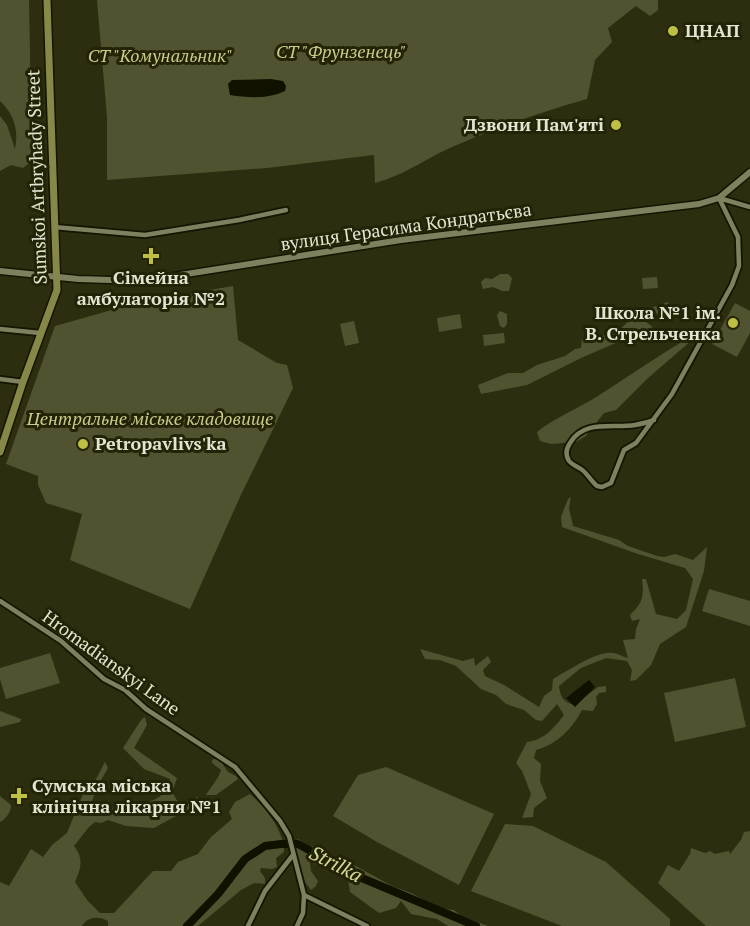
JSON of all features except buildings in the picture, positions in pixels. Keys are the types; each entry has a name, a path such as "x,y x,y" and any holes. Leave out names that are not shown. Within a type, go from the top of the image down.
{"main road":[{"name":"Sumskoi Artbryhady Street","path":"0,452 57,290 47,0"},
{"name":"вулиця Герасима Кондратьєва","path":"0,271 57,275 78,279 142,281 401,240 681,207 719,198 750,172"}],"street":[{"path":"719,198 750,207"},
{"path":"654,420 635,425 599,426 588,429 577,434 571,441 566,450 568,459 597,486 606,486 614,479 624,450 636,443 654,420 701,345 732,285 739,266 738,237 719,198"},
{"path":"54,227 145,235 286,210"},
{"path":"0,328 40,333"},
{"path":"0,379 23,382"},
{"name":"Hromadianskyi Lane","path":"0,601 61,641 104,679 125,690 146,709 235,767 280,821 289,836 293,852"},
{"path":"293,852 304,895 303,913 297,926"},
{"path":"248,926 265,891 293,852"},
{"path":"304,895 367,926"}],"green space":[{"path":"0,0 29,0 32,161 23,168 11,165 0,171 0,116 7,125 15,149 16,135 12,117 0,101"},
{"path":"97,0 658,0 658,10 650,16 636,6 608,28 612,42 595,60 587,99 491,131 375,183 374,155 267,168 107,180 107,117"},
{"path":"500,274 508,274 512,278 509,291 493,287 483,289 481,282 485,278 492,279"},
{"path":"657,277 658,288 643,289 642,278"},
{"name":"Центральне міське кладовище","path":"233,286 238,340 277,363 287,365 293,388 239,499 190,609 70,560 82,514 46,503 38,485 38,476 6,464 55,326 140,302"},
{"path":"668,302 671,313 659,317 657,313 649,315 648,309"},
{"path":"735,303 750,311 750,333 737,357 712,344"},
{"path":"500,311 507,314 507,324 504,328 500,326 497,315"},
{"path":"460,314 462,328 439,332 437,318"},
{"path":"632,318 640,318 653,327 581,358 527,385 481,394 478,385 508,373 523,373 537,365 565,356 581,348 582,339 616,333"},
{"path":"354,321 359,343 345,346 340,324"},
{"path":"504,333 505,343 484,346 483,335"},
{"path":"692,336 692,340 648,378 616,410 604,413 586,436 576,442 551,444 540,441 537,432 545,426 593,399"},
{"path":"571,497 569,508 573,526 619,540 628,546 657,556 675,554 693,560 707,547 704,571 686,627 660,644 651,665 636,680 630,681 632,670 627,661 606,658 581,668 559,686 563,698 574,705 598,687 606,686 606,692 599,693 596,697 597,704 593,711 582,710 563,735 536,750 534,758 541,764 540,781 547,798 534,808 533,817 522,818 531,794 522,771 516,763 527,742 544,736 564,715 557,704 542,721 536,720 524,710 506,704 496,695 481,689 456,666 440,660 425,659 420,649 463,661 474,658 475,666 488,656 491,662 483,670 485,676 539,707 544,696 552,690 553,679 574,666 607,653 628,658 623,640 635,639 640,619 632,621 630,615 642,599 642,579 646,579 656,614 677,619 686,610 693,579 685,568 562,527 561,517"},
{"path":"709,589 750,601 750,626 702,611"},
{"path":"50,653 60,683 6,699 0,679 0,668"},
{"path":"735,678 746,727 675,742 664,693"},
{"path":"0,711 21,719 20,722 0,727"},
{"path":"145,717 147,725 134,748 177,778 172,792 178,802 184,803 198,797 198,804 154,828 126,826 108,820 101,823 95,822 89,827 74,846 79,855 80,864 75,882 87,900 100,913 114,913 153,871 171,871 178,862 198,854 211,837 232,819 229,812 235,802 250,794 268,813 281,836 284,852 276,858 277,867 261,868 265,884 254,883 241,890 198,926 108,926 108,921 97,918 87,920 82,926 0,926 0,882 9,886 31,849 43,857 52,845 67,833 85,789 95,781 105,762 108,768 90,806 94,805 106,811 144,803 160,796 166,789 170,779 144,769 123,748"},
{"path":"214,759 220,760 228,772 238,779 216,795 206,795 221,770 212,763"},
{"path":"386,767 494,814 459,885 333,816 358,775"},
{"path":"0,796 11,805 8,815 0,822"},
{"path":"505,824 533,826 606,862 670,919 670,926 562,926 471,891"},
{"path":"750,831 750,926 706,926 658,883 668,865 679,871 690,854 691,848 715,854 729,851 730,854 744,832"},
{"path":"298,839 310,846 321,847 337,860 356,866 436,908 454,910 460,915 488,926 448,926 437,919 411,914 401,901 396,908 379,913 350,892 349,883 343,872 330,865 320,866 310,862 311,871 318,881 311,890 305,882 294,842"}],"shaded area":[{"path":"232,80 283,81 286,86 285,91 258,97 230,95 228,84"},
{"path":"589,680 595,687 575,707 566,698"}],"waterway":[{"name":"Strilka","path":"187,926 218,894 245,859 265,846 281,844 298,844 357,876 476,926"}],"place":[{"name":"ЦНАП","path":"673,31"},
{"name":"Дзвони Пам'яті","path":"616,125"},
{"name":"Сімейна амбулаторія №2","path":"151,256"},
{"name":"Школа №1 ім. В. Стрельченка","path":"733,323"},
{"name":"Petropavlivs'ka","path":"83,444"},
{"name":"Сумська міська клінічна лікарня №1","path":"19,796"}],"park label":[{"name":"СТ \"Фрунзенець\"","path":"341,52"},
{"name":"СТ \"Комунальник\"","path":"160,56"}]}
